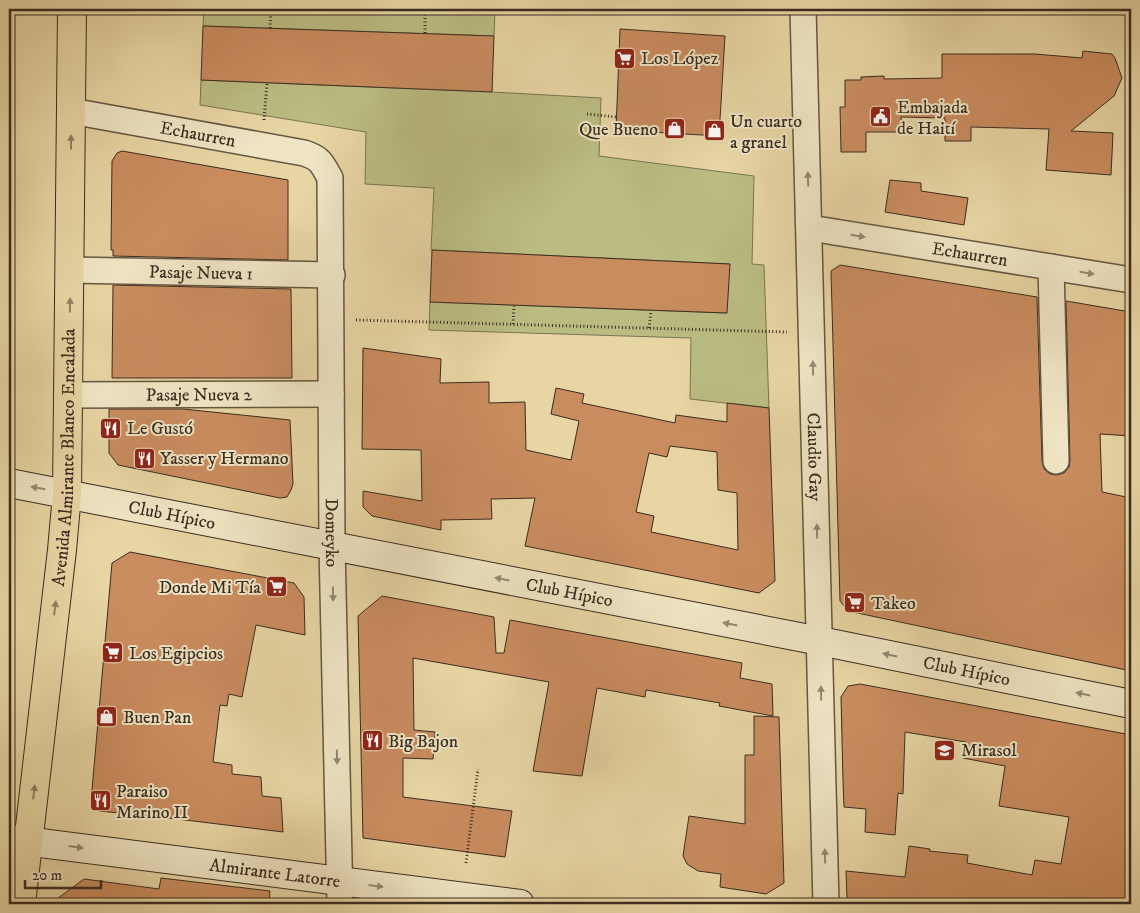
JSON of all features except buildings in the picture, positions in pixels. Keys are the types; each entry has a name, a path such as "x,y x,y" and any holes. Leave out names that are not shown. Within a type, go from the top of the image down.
{"main road":[{"name":"Avenida Almirante Blanco Encalada","path":"21,904 18,840 62,550 67,494 72,9"},
{"name":"Club Hípico","path":"9,483 820,641 1131,704"},
{"name":"Almirante Latorre","path":"18,840 340,892 520,904"}],"street":[{"name":"Claudio Gay","path":"804,9 826,904"},
{"name":"Echaurren","path":"71,111 153,124 304,153 316,157 322,163"},
{"name":"Domeyko","path":"322,163 330,178 332,546 340,892"},
{"name":"Echaurren","path":"810,228 1131,280"},
{"path":"1051,267 1056,461"},
{"name":"Pasaje Nueva 1","path":"70,270 332,275"},
{"name":"Pasaje Nueva 2","path":"68,395 331,394"}],"path":[{"path":"270,28 271,9"},
{"path":"425,33 426,9"},
{"path":"265,115 267,83"},
{"path":"587,114 616,117"},
{"path":"514,306 514,324"},
{"path":"649,328 651,311"},
{"path":"364,320 766,332"},
{"path":"466,862 478,769"}],"green space":[{"path":"204,9 438,9 495,11 494,36 203,26"},
{"path":"201,80 601,98 599,156 754,176 752,264 764,265 769,408 690,399 691,338 429,330 430,302 726,313 729,264 431,250 434,188 365,184 366,132 200,105"}],"place":[{"name":"Los López","path":"625,58"},
{"name":"Embajada de Haití","path":"881,117"},
{"name":"Que Bueno","path":"674,129"},
{"name":"Un cuarto a granel","path":"714,131"},
{"name":"Le Gustó","path":"111,428"},
{"name":"Yasser y Hermano","path":"144,458"},
{"name":"Donde Mi Tía","path":"277,587"},
{"name":"Takeo","path":"855,603"},
{"name":"Los Egipcios","path":"113,653"},
{"name":"Buen Pan","path":"107,717"},
{"name":"Big Bajon","path":"372,741"},
{"name":"Mirasol","path":"945,750"},
{"name":"Paraiso Marino II","path":"100,801"}]}
